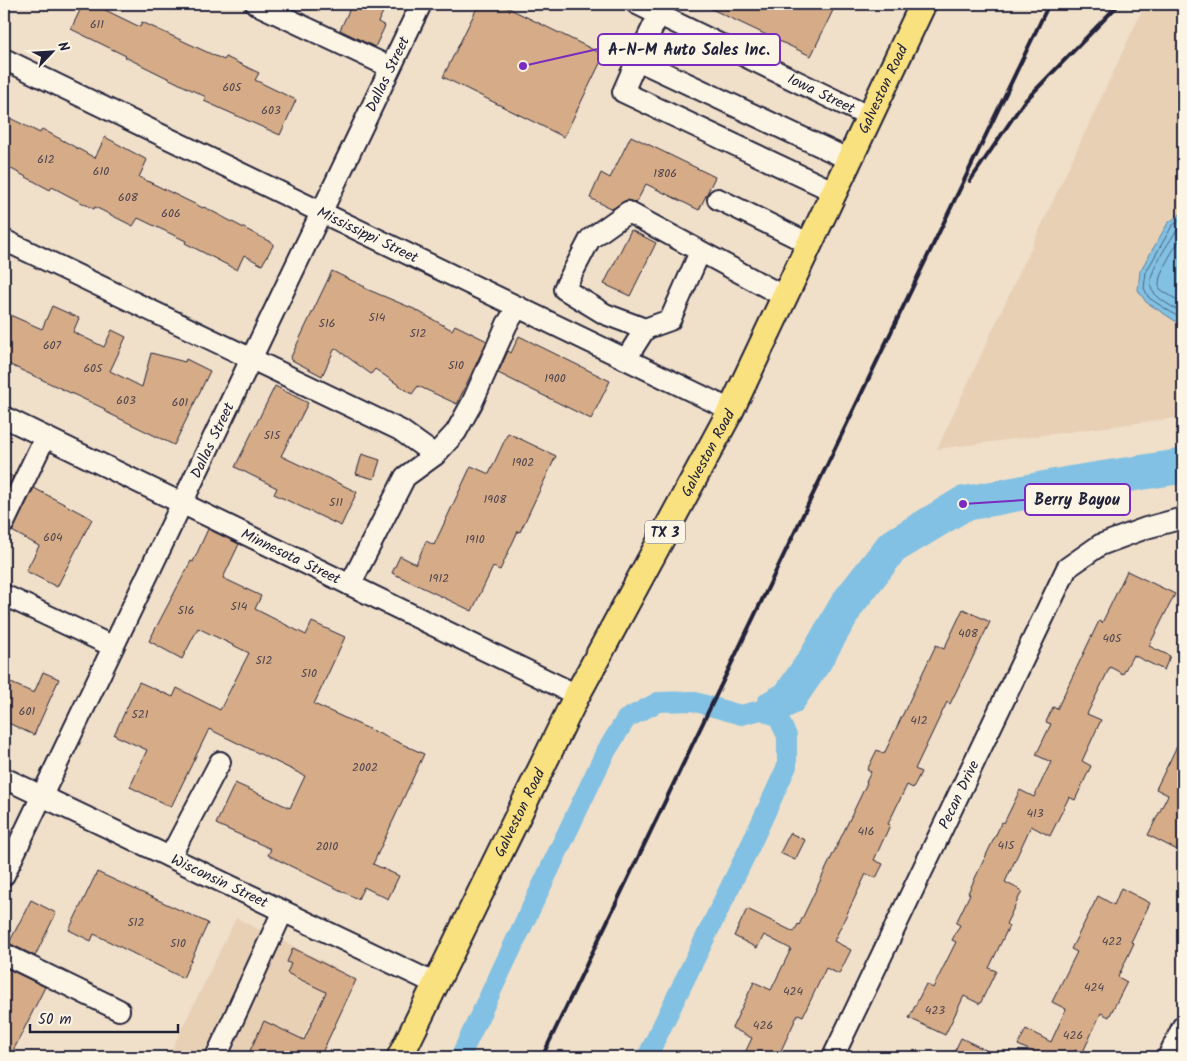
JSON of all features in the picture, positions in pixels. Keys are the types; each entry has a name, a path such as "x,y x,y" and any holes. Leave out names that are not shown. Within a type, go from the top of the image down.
{"main road":[{"name":"Galveston Road","path":"400,1057 578,696 731,410 922,4"}],"street":[{"path":"256,4 390,67"},
{"name":"Dallas Street","path":"4,875 40,795 421,4"},
{"name":"Iowa Street","path":"637,4 870,117"},
{"path":"659,14 623,92 835,192"},
{"name":"Mississippi Street","path":"4,59 731,410"},
{"path":"637,60 850,160"},
{"path":"718,199 810,244"},
{"path":"645,329 605,314 564,289 590,239 628,212 785,297"},
{"path":"4,240 400,430 435,455"},
{"path":"626,359 645,329 670,320 700,252"},
{"path":"350,585 405,477 435,455 456,432 472,403 507,324 518,307"},
{"name":"Minnesota Street","path":"4,417 578,696"},
{"path":"4,523 45,437"},
{"name":"Pecan Drive","path":"833,1057 1067,568 1100,545 1146,528 1183,518"},
{"path":"4,595 112,646"},
{"path":"170,857 220,762"},
{"name":"Wisconsin Street","path":"4,778 436,984"},
{"path":"216,1057 283,911"},
{"path":"4,954 119,1010"},
{"path":"1168,1057 1183,1026"}],"shaded area":[{"path":"1145,4 1183,4 1183,417 937,449"},
{"path":"236,918 337,968 293,1057 168,1057"}],"water":[{"path":"1183,212 1183,326 1146,302 1138,290 1140,271 1168,223"}],"building":[{"path":"83,4 93,4 140,27 142,22 224,60 226,57 259,73 255,80 296,100 280,135 204,101 206,97 71,29"},
{"path":"352,4 387,4 378,22 385,26 375,47 340,30"},
{"path":"479,4 500,4 604,55 564,137 443,77"},
{"path":"701,4 836,4 811,56"},
{"path":"4,115 40,133 42,129 95,158 105,137 147,160 139,177 204,207 274,244 262,265 244,255 237,270 185,243 186,241 138,218 133,226 95,207 94,209 52,187 50,190 4,165"},
{"path":"631,136 715,177 699,210 646,184 636,203 627,200 612,209 590,198 601,173 610,178"},
{"path":"631,230 656,243 630,296 604,284"},
{"path":"332,271 364,288 414,309 452,330 455,325 487,341 457,404 418,386 412,394 375,369 371,374 335,348 322,376 290,359"},
{"path":"52,306 79,318 73,332 104,347 112,330 126,337 110,371 142,387 151,353 185,362 186,359 210,371 174,445 104,411 105,409 4,362 4,329 10,315 42,329"},
{"path":"519,336 610,381 591,419 498,373 508,351 511,353"},
{"path":"275,386 308,403 281,456 357,492 341,526 274,494 277,488 235,467"},
{"path":"508,433 556,456 500,570 493,567 472,611 392,573 400,556 416,564 426,541 434,545 471,466 489,474"},
{"path":"362,454 380,460 374,479 356,474"},
{"path":"4,472 13,477 4,496"},
{"path":"34,488 92,519 57,587 26,571 39,546 12,531"},
{"path":"208,529 239,544 223,578 261,596 255,609 306,635 312,622 345,637 314,704 424,754 373,864 399,876 388,899 364,887 358,899 268,855 271,849 216,824 235,783 290,808 305,776 209,729 171,807 130,787 147,750 114,735 139,682 173,697 177,688 220,710 249,653 198,628 182,659 149,641 191,561 193,562"},
{"path":"1127,571 1175,594 1149,646 1170,656 1164,670 1133,655 1123,674 1110,667 1087,714 1101,720 1082,761 1091,766 1075,800 1069,797 1050,836 1031,826 1005,882 1022,891 1006,924 1009,926 989,968 996,971 980,1004 964,996 945,1035 909,1018 926,984 933,988 956,942 952,940 960,925 956,923 970,894 968,893 1002,822 1004,823 1020,790 1034,797 1051,762 1036,755 1051,724 1046,722 1053,707 1057,709 1099,621 1102,623"},
{"path":"963,609 990,622 950,704 947,702 915,769 921,772 913,788 907,785 888,824 890,825 874,860 883,864 876,878 866,874 834,941 851,950 839,974 826,968 803,1016 798,1014 778,1057 743,1057 752,1038 732,1028 754,982 771,990 791,949 764,935 757,948 734,936 747,909 794,932 867,783 871,772 867,770 877,750 884,754 936,645 944,649"},
{"path":"43,672 59,679 34,735 4,721 4,680 34,693"},
{"path":"1183,734 1183,853 1148,835 1168,795 1156,789"},
{"path":"790,833 805,840 795,860 780,853"},
{"path":"97,872 208,923 183,978 94,934 91,941 69,930"},
{"path":"1121,888 1150,903 1131,942 1134,943 1118,977 1127,982 1109,1017 1101,1013 1082,1054 1075,1050 1073,1053 1083,1057 1044,1057 1018,1045 1026,1029 1051,1042 1066,1009 1052,1002 1077,952 1071,949 1098,896 1114,905"},
{"path":"31,900 56,913 35,956 9,943"},
{"path":"293,948 356,980 320,1057 247,1057 264,1021 304,1040 326,992 287,973 291,964 287,962"},
{"path":"4,967 45,987 10,1057 4,1057"},
{"path":"961,1038 1000,1057 952,1057"}],"waterway":[{"path":"773,707 789,698 815,660 848,603 892,547 963,504 1074,483 1183,466"},
{"path":"460,1057 605,753 626,719 658,702 692,701 741,715 773,707 787,736 787,766 647,1057"}],"railway":[{"path":"542,1057 1049,4"},
{"path":"970,181 1023,103 1119,4"}],"place":[{"name":"A-N-M Auto Sales Inc.","path":"523,66"},
{"name":"Berry Bayou","path":"963,504"}]}
